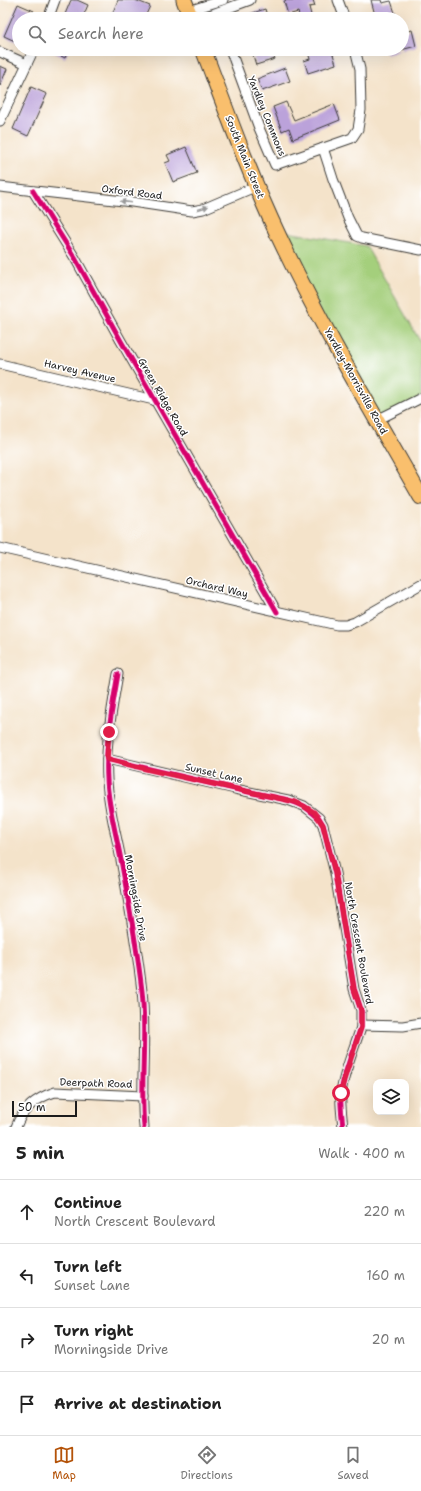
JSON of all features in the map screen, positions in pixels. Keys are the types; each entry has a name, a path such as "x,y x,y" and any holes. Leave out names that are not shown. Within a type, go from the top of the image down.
{"main road":[{"name":"South Main Street","path":"205,56 257,186 278,236 292,264"},
{"name":"Yardley-Morrisville Road","path":"292,264 421,497"}],"street":[{"path":"51,12 55,0"},
{"path":"226,12 250,0"},
{"path":"338,0 342,12"},
{"path":"190,12 216,1 217,12"},
{"path":"0,52 27,64"},
{"path":"0,120 31,56"},
{"name":"Yardley Commons","path":"233,56 259,128 275,165 352,138 358,129 361,110 360,69 357,56"},
{"path":"323,148 348,218 357,236 421,250"},
{"name":"Oxford Road","path":"0,187 192,211 203,209 257,186"},
{"name":"Green Ridge Road","path":"33,191 75,258 154,400 277,612"},
{"name":"Harvey Avenue","path":"0,364 154,400"},
{"path":"377,420 421,398"},
{"name":"Orchard Way","path":"0,548 330,624 346,625 355,622 421,584"},
{"name":"Morningside Drive","path":"118,674 111,711 107,759 108,792 124,878 142,991 144,1022 144,1127"},
{"name":"Sunset Lane","path":"107,759 296,802 314,812"},
{"name":"North Crescent Boulevard","path":"314,812 323,825 335,873 354,989 361,1010 362,1025 341,1093 341,1108 344,1127"},
{"path":"362,1025 403,1026 421,1023"},
{"name":"Deerpath Road","path":"16,1127 20,1117 27,1107 43,1096 55,1092 143,1096"}],"green space":[{"path":"276,230 366,246 421,343 421,398 377,420"}],"building":[{"path":"71,0 77,0 88,5 85,12 66,12"},
{"path":"118,0 135,0 150,6 147,12 113,12"},
{"path":"313,0 315,6 309,7 310,12 287,12 284,1"},
{"path":"371,0 381,0 382,3 391,1 395,12 374,12"},
{"path":"18,4 34,11 34,12 14,12"},
{"path":"265,9 266,12 256,12"},
{"path":"12,18 12,40 4,36"},
{"path":"412,30 416,46 409,48 409,31"},
{"path":"253,56 274,56 275,59 256,65"},
{"path":"309,56 334,56 336,64 308,73 304,61 310,59"},
{"path":"0,66 7,69 0,86"},
{"path":"285,68 290,81 262,91 257,79"},
{"path":"31,87 47,94 28,136 13,129"},
{"path":"286,102 294,120 334,104 340,120 293,139 289,128 282,131 273,107"},
{"path":"186,147 197,173 173,182 165,163 170,161 167,155"}],"cycle path":[{"path":"33,191 75,258 277,612"},
{"path":"118,674 108,740 107,779 111,809 133,925 142,991 144,1025 144,1127"},
{"path":"107,759 288,800 304,806 319,818 323,825 335,873 354,989 361,1010 361,1027 342,1085 341,1106 343,1127"}],"route":[{"path":"109,732 107,759 296,802 314,812 319,818 323,825 335,873 354,989 361,1010 362,1020 361,1028 341,1093"}]}
